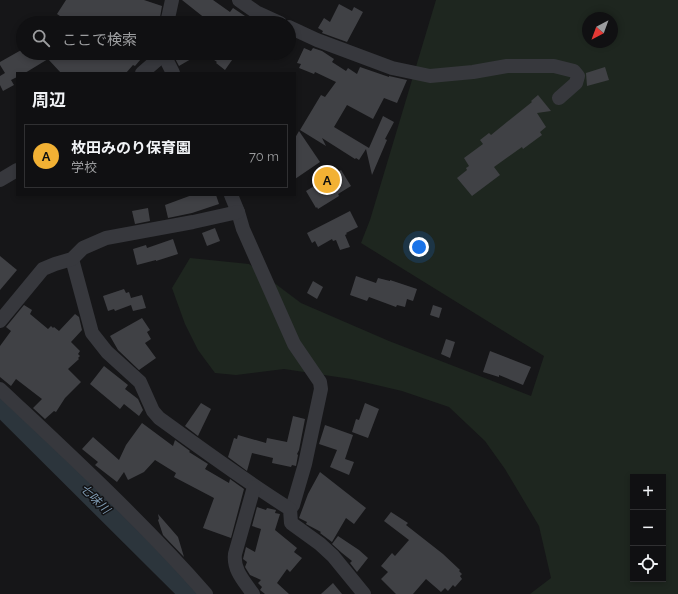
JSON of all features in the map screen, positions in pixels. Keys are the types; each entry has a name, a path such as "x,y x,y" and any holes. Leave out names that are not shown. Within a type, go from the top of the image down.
{"street":[{"path":"169,16 172,0"},
{"path":"239,0 256,12 265,16"},
{"path":"296,30 317,40 392,68 430,76 473,72 507,66 554,66 574,71 578,76 576,83 559,98"},
{"path":"143,72 156,60"},
{"path":"167,60 173,72"},
{"path":"0,180 16,171"},
{"path":"231,196 243,229 294,344 320,382 322,389 305,464 293,504 290,509 292,523 333,556 364,594"},
{"path":"0,321 43,269 72,259 83,248 106,238 238,212"},
{"path":"72,259 92,333 107,352 140,382 153,411 164,422 254,486 290,509"},
{"path":"0,389 96,479 175,559 206,594"},
{"path":"253,594 236,569 234,562 254,486"}],"shaded area":[{"path":"436,0 678,0 678,594 530,594 551,578 539,526 505,469 485,441 449,407 402,391 351,379 284,369 236,375 215,373 198,350 185,324 172,288 190,258 249,264 301,303 389,341 531,396 544,356 361,243 370,220"}],"building":[{"path":"66,0 144,0 162,6 160,16 60,16 57,14"},
{"path":"182,0 213,0 230,12 233,8 245,16 202,16"},
{"path":"339,4 352,11 354,7 363,12 347,42 322,33 323,31 318,28 324,18 330,22"},
{"path":"304,48 311,51 313,48 322,51 334,59 332,62 346,71 348,68 357,74 360,67 389,77 407,80 397,103 384,98 373,119 347,105 334,127 369,148 383,116 394,122 385,139 387,140 372,175 366,149 359,160 356,158 355,159 322,138 326,146 300,130 321,95 325,97 336,82 315,72 314,74 299,68 301,64 297,63"},
{"path":"16,53 16,60 46,60 27,72 16,72 16,78 11,80 14,85 3,91 0,85 0,76 5,73 0,65 0,62"},
{"path":"49,60 140,60 127,72 60,72"},
{"path":"176,60 189,60 179,66"},
{"path":"214,60 232,60 225,70 216,63 217,62"},
{"path":"605,67 609,80 587,86 586,73"},
{"path":"538,95 551,111 537,113 546,127 540,132 542,135 494,167 500,175 472,196 457,178 467,170 466,168 469,166 464,158 483,144 480,140 489,133 491,135 532,102 531,101"},
{"path":"299,131 320,162 296,178 296,136"},
{"path":"341,170 351,186 338,194 339,196 318,209 317,207 316,208 306,191"},
{"path":"189,196 216,196 219,204 192,213 168,218 165,205"},
{"path":"148,208 150,221 135,224 132,211"},
{"path":"350,211 358,227 345,235 350,247 340,250 336,240 333,241 332,239 318,247 315,241 312,243 307,233"},
{"path":"215,228 220,241 207,246 202,233"},
{"path":"173,239 178,254 137,265 133,249 146,245 147,248"},
{"path":"0,256 17,270 0,290"},
{"path":"356,276 376,283 378,278 390,280 417,289 413,301 407,299 405,307 397,305 396,307 369,297 367,301 350,295"},
{"path":"313,281 323,287 317,299 307,293"},
{"path":"124,289 126,293 129,292 131,298 142,295 146,308 133,311 131,305 115,311 114,309 108,311 103,296"},
{"path":"24,305 32,310 30,314 48,329 51,326 59,331 75,314 79,317 82,330 71,342 80,351 78,354 80,356 78,358 79,359 68,369 81,382 65,398 56,412 54,411 45,419 33,408 42,399 16,379 11,386 0,377 0,346 11,331 6,327"},
{"path":"433,305 442,308 439,318 430,315"},
{"path":"142,318 150,330 147,332 151,339 145,343 156,358 139,370 118,350 110,336"},
{"path":"446,339 455,342 450,358 441,354"},
{"path":"490,351 531,367 523,385 499,375 499,377 483,372"},
{"path":"104,366 128,385 125,389 138,399 143,410 139,416 124,404 120,409 90,384"},
{"path":"201,403 211,409 198,436 185,426"},
{"path":"365,403 379,409 368,438 352,432 356,419 359,420"},
{"path":"293,416 305,419 297,454 296,466 292,465 291,467 272,463 273,458 252,453 247,471 228,457 234,438 237,439 238,435 266,443 267,438 287,442"},
{"path":"142,423 173,446 175,440 190,451 189,452 208,464 205,469 229,483 230,479 244,489 231,538 203,528 214,498 174,477 176,473 155,460 144,472 128,480 124,472 117,482 95,465 98,462 82,449 93,437 119,460 126,445"},
{"path":"325,425 353,435 345,459 354,462 349,475 330,467 337,450 319,444"},
{"path":"320,472 366,508 354,524 346,518 332,542 320,533 321,532 306,524 307,522 299,518 308,494"},
{"path":"257,507 266,510 267,508 276,510 275,513 280,514 275,530 297,548 294,552 302,558 290,572 287,569 277,583 289,594 265,594 260,590 262,587 258,583 261,580 250,575 245,567 247,562 243,559 246,547 255,552 261,529 252,526"},
{"path":"391,512 408,523 406,525 443,554 460,570 459,571 462,574 460,576 462,579 455,587 453,585 448,591 445,588 441,592 426,579 413,594 396,594 381,579 388,572 381,566 392,553 395,556 409,540 384,521"},
{"path":"158,514 178,537 184,557 163,535 158,520"},
{"path":"338,536 368,558 357,572 350,563 352,561 332,544"},
{"path":"333,583 342,594 321,594"}],"waterway":[{"name":"七味川","path":"0,405 190,594"}],"place":[{"name":"枚田みのり保育園","path":"327,180"}]}
